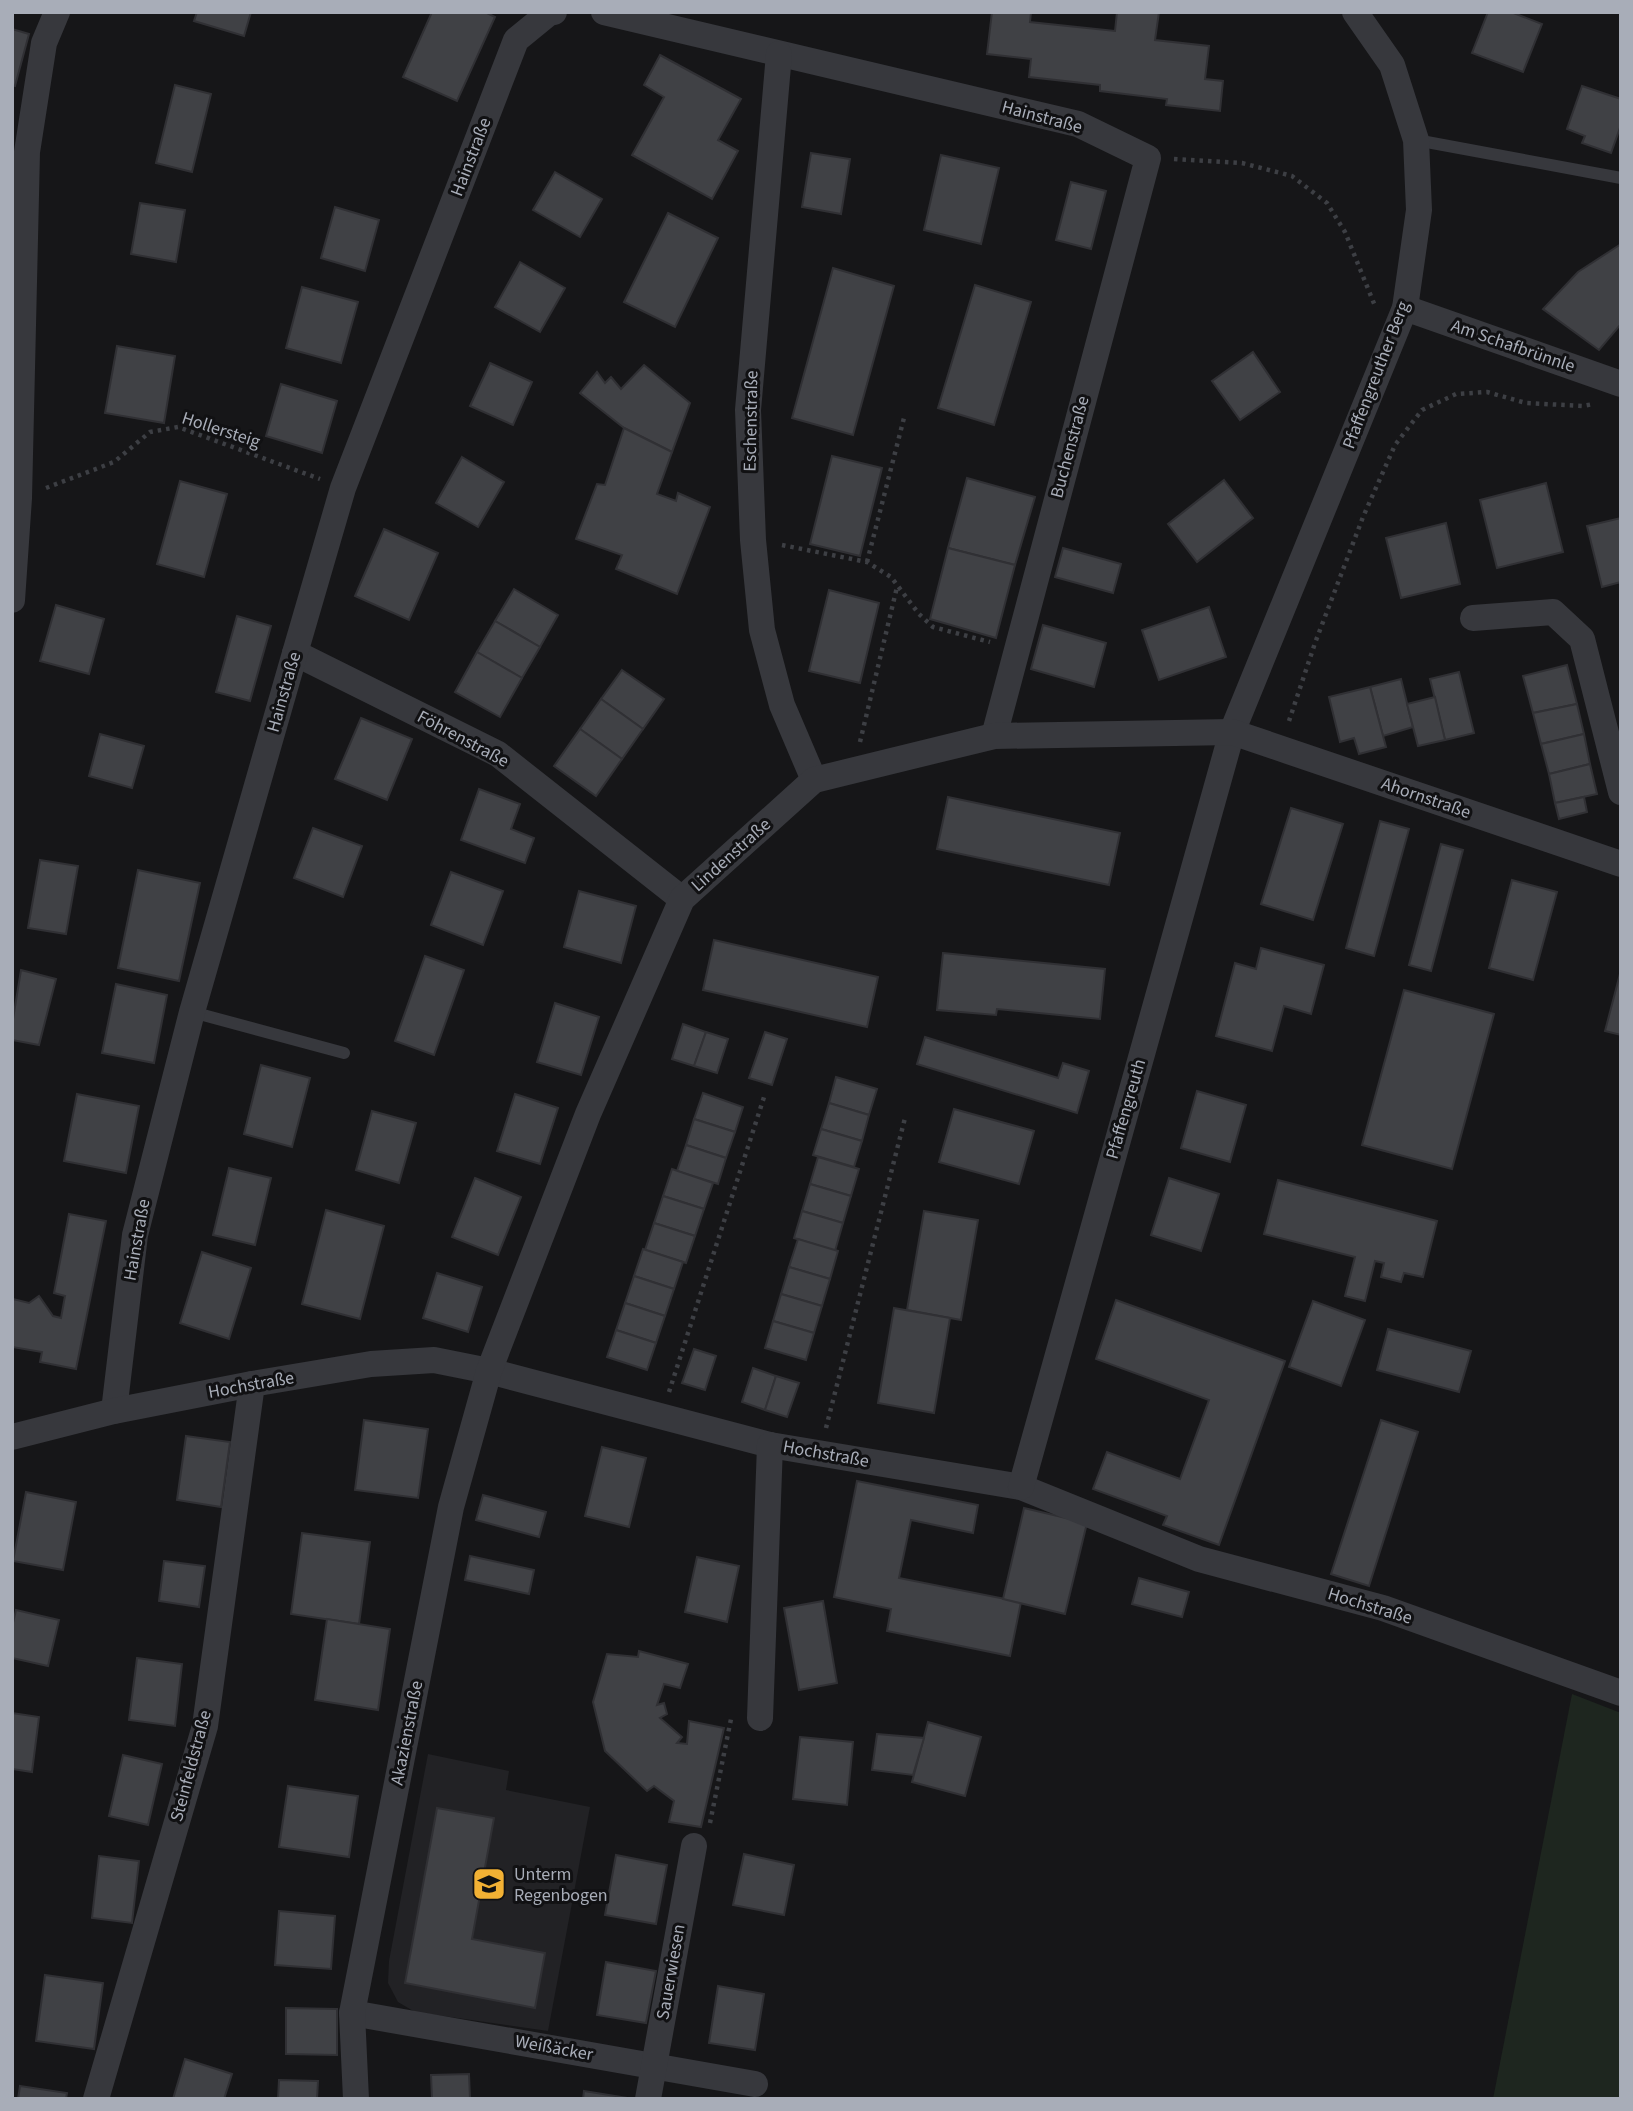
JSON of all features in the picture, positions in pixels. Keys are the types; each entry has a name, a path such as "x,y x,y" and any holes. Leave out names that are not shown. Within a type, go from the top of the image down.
{"street":[{"path":"12,600 19,498 16,463 27,152 44,43 57,12"},
{"name":"Hainstraße","path":"114,1411 135,1234 192,1012 343,488 516,40 549,13 554,12"},
{"name":"Hainstraße","path":"604,12 1079,124 1148,158"},
{"name":"Pfaffengreuther Berg","path":"1232,732 1405,308 1419,210 1416,139 1391,65 1355,12"},
{"name":"Eschenstraße","path":"779,54 748,410 753,540 765,642 782,705 814,780"},
{"name":"Buchenstraße","path":"994,736 1148,158"},
{"name":"Am Schafbrünnle","path":"1405,308 1621,384"},
{"path":"1473,618 1553,612 1582,639 1621,792"},
{"name":"Föhrenstraße","path":"295,653 498,754 682,899"},
{"name":"Lindenstraße","path":"489,1371 588,1114 682,899 814,780 994,736 1232,732"},
{"name":"Ahornstraße","path":"1232,732 1621,864"},
{"name":"Pfaffengreuth","path":"1021,1487 1232,732"},
{"name":"Hochstraße","path":"12,1437 114,1411 252,1384 371,1364 434,1360 489,1371 770,1444 1021,1487 1199,1559 1383,1608 1621,1693"},
{"name":"Akazienstraße","path":"356,2099 352,2013 452,1507 489,1371"},
{"name":"Steinfeldstraße","path":"96,2099 205,1726 252,1384"},
{"path":"760,1718 770,1444"},
{"name":"Sauerwiesen","path":"648,2099 694,1846"},
{"name":"Weißäcker","path":"352,2013 755,2084"}],"lane":[{"path":"1416,139 1621,178"},
{"path":"192,1012 344,1054"}],"path":[{"path":"1148,158 1242,163 1292,176 1327,203 1345,232 1391,347"},
{"path":"1280,749 1315,643 1363,517 1395,445 1422,410 1456,394 1477,393 1488,393 1527,403 1583,406 1597,404"},
{"path":"867,562 905,414"},
{"name":"Hollersteig","path":"19,498 114,461 150,432 178,427 343,488"},
{"path":"753,540 867,562 891,577 933,627 1016,649"},
{"path":"854,770 898,586"},
{"path":"662,1416 765,1094"},
{"path":"820,1453 905,1118"},
{"path":"694,1846 708,1833 731,1719 760,1718"}],"shaded area":[{"path":"1572,1694 1621,1713 1621,2099 1493,2099"},
{"name":"Unterm Regenbogen","path":"428,1754 509,1771 506,1790 590,1807 548,2031 415,2012 398,2002 388,1983 389,1961"}],"building":[{"path":"197,12 251,12 244,36 194,21"},
{"path":"432,12 485,12 495,17 457,101 403,77"},
{"path":"992,12 1031,12 1030,22 1115,31 1117,12 1159,12 1155,40 1209,46 1205,79 1223,81 1220,111 1166,105 1167,99 1100,91 1100,85 1029,77 1031,59 987,54"},
{"path":"1488,12 1511,12 1542,24 1523,72 1472,53"},
{"path":"12,29 29,34 15,86 12,85"},
{"path":"660,55 741,99 718,140 738,151 712,199 632,155 664,97 644,85"},
{"path":"175,85 211,94 192,172 156,163"},
{"path":"1582,86 1621,99 1621,125 1611,153 1582,143 1585,136 1567,129"},
{"path":"811,153 850,159 841,214 802,207"},
{"path":"941,155 999,168 981,244 924,230"},
{"path":"555,172 602,199 580,237 533,210"},
{"path":"1071,182 1106,191 1091,249 1056,240"},
{"path":"140,203 185,210 176,262 131,254"},
{"path":"335,207 379,220 365,271 321,258"},
{"path":"668,213 718,238 675,327 624,302"},
{"path":"1621,244 1621,324 1599,350 1543,309 1578,272"},
{"path":"520,262 565,288 540,332 495,307"},
{"path":"833,268 894,286 853,435 792,418"},
{"path":"975,285 1031,302 994,425 938,408"},
{"path":"302,287 358,302 341,363 286,348"},
{"path":"117,346 175,356 164,423 105,413"},
{"path":"1253,352 1280,392 1240,420 1212,381"},
{"path":"490,363 532,382 513,425 470,406"},
{"path":"644,365 690,403 672,452 624,428 580,393 597,372 605,383 611,377 621,389"},
{"path":"281,384 337,401 322,453 266,436"},
{"path":"624,428 672,452 657,494 676,501 678,493 710,507 677,594 616,569 622,555 576,539 597,484 605,485"},
{"path":"832,456 882,468 860,556 810,544"},
{"path":"462,457 504,482 478,527 436,503"},
{"path":"967,478 1035,497 1015,565 948,548"},
{"path":"1224,480 1253,518 1197,562 1168,524"},
{"path":"180,481 227,494 204,577 157,564"},
{"path":"1546,483 1563,552 1497,568 1480,500"},
{"path":"1621,518 1621,582 1602,587 1587,526"},
{"path":"1446,523 1460,584 1401,598 1386,538"},
{"path":"384,529 438,553 409,620 355,596"},
{"path":"948,548 1015,565 996,638 930,619"},
{"path":"1063,548 1121,564 1113,593 1055,577"},
{"path":"514,589 558,615 540,647 495,621"},
{"path":"829,590 879,603 860,683 809,671"},
{"path":"56,605 104,619 89,674 40,661"},
{"path":"1209,607 1226,657 1159,680 1142,630"},
{"path":"237,616 271,626 250,701 216,692"},
{"path":"495,621 540,647 522,678 477,652"},
{"path":"1043,625 1106,643 1094,687 1031,669"},
{"path":"477,652 522,678 500,717 455,692"},
{"path":"1567,665 1577,704 1533,713 1523,676"},
{"path":"622,670 664,699 643,729 601,699"},
{"path":"1459,672 1474,733 1445,740 1430,679"},
{"path":"1401,679 1413,727 1383,736 1370,687"},
{"path":"1370,687 1386,747 1359,754 1354,738 1340,742 1329,697"},
{"path":"1435,697 1445,740 1418,746 1407,704"},
{"path":"601,699 643,729 622,759 580,729"},
{"path":"1577,704 1584,734 1541,744 1533,713"},
{"path":"361,718 412,739 387,800 335,779"},
{"path":"580,729 622,759 596,796 554,766"},
{"path":"100,734 144,746 132,788 89,776"},
{"path":"1584,734 1590,764 1549,774 1541,744"},
{"path":"1590,764 1597,794 1555,803 1549,774"},
{"path":"479,789 520,804 511,829 534,838 525,863 461,840"},
{"path":"948,797 1120,833 1109,885 937,849"},
{"path":"1584,797 1587,812 1559,819 1555,803"},
{"path":"1291,808 1343,824 1313,920 1261,904"},
{"path":"1380,821 1409,829 1374,956 1346,948"},
{"path":"313,828 362,846 343,897 294,878"},
{"path":"1441,844 1463,850 1431,971 1409,965"},
{"path":"40,860 78,866 66,934 28,928"},
{"path":"138,870 200,883 179,981 118,968"},
{"path":"451,872 503,891 483,945 431,925"},
{"path":"1512,880 1557,892 1533,980 1489,968"},
{"path":"579,891 636,906 621,963 564,947"},
{"path":"714,940 878,977 867,1027 703,990"},
{"path":"1261,948 1324,965 1311,1014 1284,1006 1272,1051 1216,1036 1235,963 1256,969"},
{"path":"943,953 1105,969 1100,1019 997,1009 996,1015 937,1010"},
{"path":"425,956 464,970 434,1055 395,1041"},
{"path":"21,970 56,979 39,1045 12,1040"},
{"path":"1621,970 1621,1035 1605,1031"},
{"path":"116,984 167,995 154,1063 102,1053"},
{"path":"1404,990 1494,1014 1452,1169 1362,1145"},
{"path":"555,1003 599,1017 581,1075 537,1062"},
{"path":"683,1024 706,1032 694,1066 672,1059"},
{"path":"706,1032 728,1039 717,1073 694,1066"},
{"path":"765,1032 787,1039 772,1085 749,1078"},
{"path":"925,1037 1058,1078 1063,1063 1089,1071 1077,1113 917,1064"},
{"path":"261,1065 310,1078 292,1147 244,1134"},
{"path":"836,1077 877,1089 869,1115 829,1103"},
{"path":"1197,1091 1246,1105 1230,1162 1181,1148"},
{"path":"703,1093 743,1107 735,1132 694,1119"},
{"path":"77,1094 139,1106 126,1173 64,1161"},
{"path":"515,1094 558,1108 540,1164 497,1151"},
{"path":"829,1103 869,1115 862,1141 821,1129"},
{"path":"954,1109 1034,1131 1019,1184 939,1162"},
{"path":"372,1111 416,1123 399,1183 356,1170"},
{"path":"694,1119 735,1132 726,1158 686,1145"},
{"path":"821,1129 862,1141 854,1167 813,1155"},
{"path":"686,1145 726,1158 718,1184 677,1171"},
{"path":"818,1157 859,1169 851,1196 810,1184"},
{"path":"229,1168 271,1178 255,1245 213,1235"},
{"path":"672,1169 713,1183 704,1209 663,1196"},
{"path":"475,1178 521,1197 498,1255 452,1237"},
{"path":"1169,1178 1219,1194 1201,1251 1151,1235"},
{"path":"1278,1180 1437,1221 1423,1277 1404,1273 1401,1282 1381,1277 1384,1263 1375,1261 1365,1301 1345,1296 1355,1257 1264,1234"},
{"path":"810,1184 851,1196 843,1223 802,1211"},
{"path":"663,1196 704,1209 695,1236 654,1223"},
{"path":"326,1210 384,1226 360,1319 302,1304"},
{"path":"802,1211 843,1223 835,1251 794,1238"},
{"path":"924,1211 978,1220 961,1320 907,1310"},
{"path":"69,1214 106,1221 76,1369 40,1362 42,1352 12,1347 13,1299 29,1303 39,1296 53,1316 61,1318 65,1296 54,1293"},
{"path":"654,1223 695,1236 686,1263 645,1250"},
{"path":"798,1239 838,1251 830,1279 789,1267"},
{"path":"643,1249 683,1262 674,1289 634,1276"},
{"path":"202,1252 251,1268 229,1339 180,1323"},
{"path":"789,1267 830,1279 822,1306 781,1294"},
{"path":"437,1273 482,1287 468,1332 423,1318"},
{"path":"634,1276 674,1289 665,1316 625,1303"},
{"path":"781,1294 822,1306 814,1333 773,1321"},
{"path":"1116,1300 1285,1361 1219,1545 1163,1525 1167,1516 1093,1489 1107,1452 1180,1479 1209,1400 1096,1359"},
{"path":"1313,1301 1365,1320 1341,1386 1289,1367"},
{"path":"625,1303 665,1316 656,1343 616,1330"},
{"path":"894,1308 950,1318 934,1413 878,1403"},
{"path":"773,1321 814,1333 806,1360 765,1348"},
{"path":"1388,1329 1471,1351 1459,1392 1377,1370"},
{"path":"616,1330 656,1343 647,1370 607,1357"},
{"path":"694,1349 716,1356 705,1390 682,1383"},
{"path":"753,1368 776,1376 765,1410 742,1402"},
{"path":"776,1376 799,1383 787,1417 765,1410"},
{"path":"364,1420 428,1429 418,1498 355,1490"},
{"path":"1381,1420 1418,1432 1369,1586 1331,1574"},
{"path":"186,1436 230,1442 221,1507 177,1500"},
{"path":"602,1447 646,1458 629,1527 585,1516"},
{"path":"857,1481 978,1505 973,1533 911,1520 899,1578 1021,1602 1010,1656 887,1631 891,1609 834,1597"},
{"path":"26,1492 76,1502 63,1570 13,1561"},
{"path":"483,1495 546,1512 539,1537 476,1520"},
{"path":"1024,1508 1087,1523 1065,1614 1003,1599"},
{"path":"302,1533 370,1542 359,1624 291,1614"},
{"path":"470,1556 534,1570 529,1594 465,1580"},
{"path":"697,1557 739,1566 727,1622 685,1612"},
{"path":"164,1561 205,1566 199,1607 159,1601"},
{"path":"1139,1578 1189,1592 1182,1617 1132,1604"},
{"path":"823,1601 837,1683 799,1690 784,1608"},
{"path":"16,1610 59,1620 48,1666 12,1658 12,1627"},
{"path":"327,1619 390,1629 378,1710 315,1700"},
{"path":"639,1651 688,1664 680,1688 664,1684 657,1705 664,1703 667,1714 660,1718 682,1737 677,1743 687,1744 689,1721 724,1728 701,1827 669,1822 674,1801 654,1786 647,1791 605,1751 593,1702 607,1654 638,1657"},
{"path":"137,1658 182,1664 175,1726 129,1720"},
{"path":"12,1713 39,1717 32,1772 12,1769"},
{"path":"928,1722 981,1737 965,1796 912,1782"},
{"path":"877,1734 924,1738 913,1775 872,1770"},
{"path":"800,1737 853,1742 847,1805 793,1799"},
{"path":"123,1755 162,1764 148,1825 109,1816"},
{"path":"288,1786 358,1796 349,1857 279,1847"},
{"path":"437,1808 494,1818 472,1939 545,1953 535,2008 405,1983"},
{"path":"744,1854 794,1865 784,1915 733,1905"},
{"path":"616,1855 667,1865 656,1924 605,1915"},
{"path":"99,1856 139,1861 132,1923 92,1918"},
{"path":"279,1911 335,1916 331,1969 275,1965"},
{"path":"606,1962 656,1971 646,2023 597,2015"},
{"path":"45,1975 103,1983 94,2049 36,2041"},
{"path":"718,1986 764,1994 755,2050 709,2043"},
{"path":"286,2008 337,2009 337,2055 286,2054"},
{"path":"185,2059 232,2074 224,2099 173,2099"},
{"path":"469,2074 470,2099 432,2099 431,2075"},
{"path":"279,2080 318,2081 317,2099 278,2099"},
{"path":"20,2086 67,2093 66,2099 18,2099"},
{"path":"584,2091 628,2098 628,2099 583,2099"}],"place":[{"name":"Unterm Regenbogen","path":"489,1884"}]}
